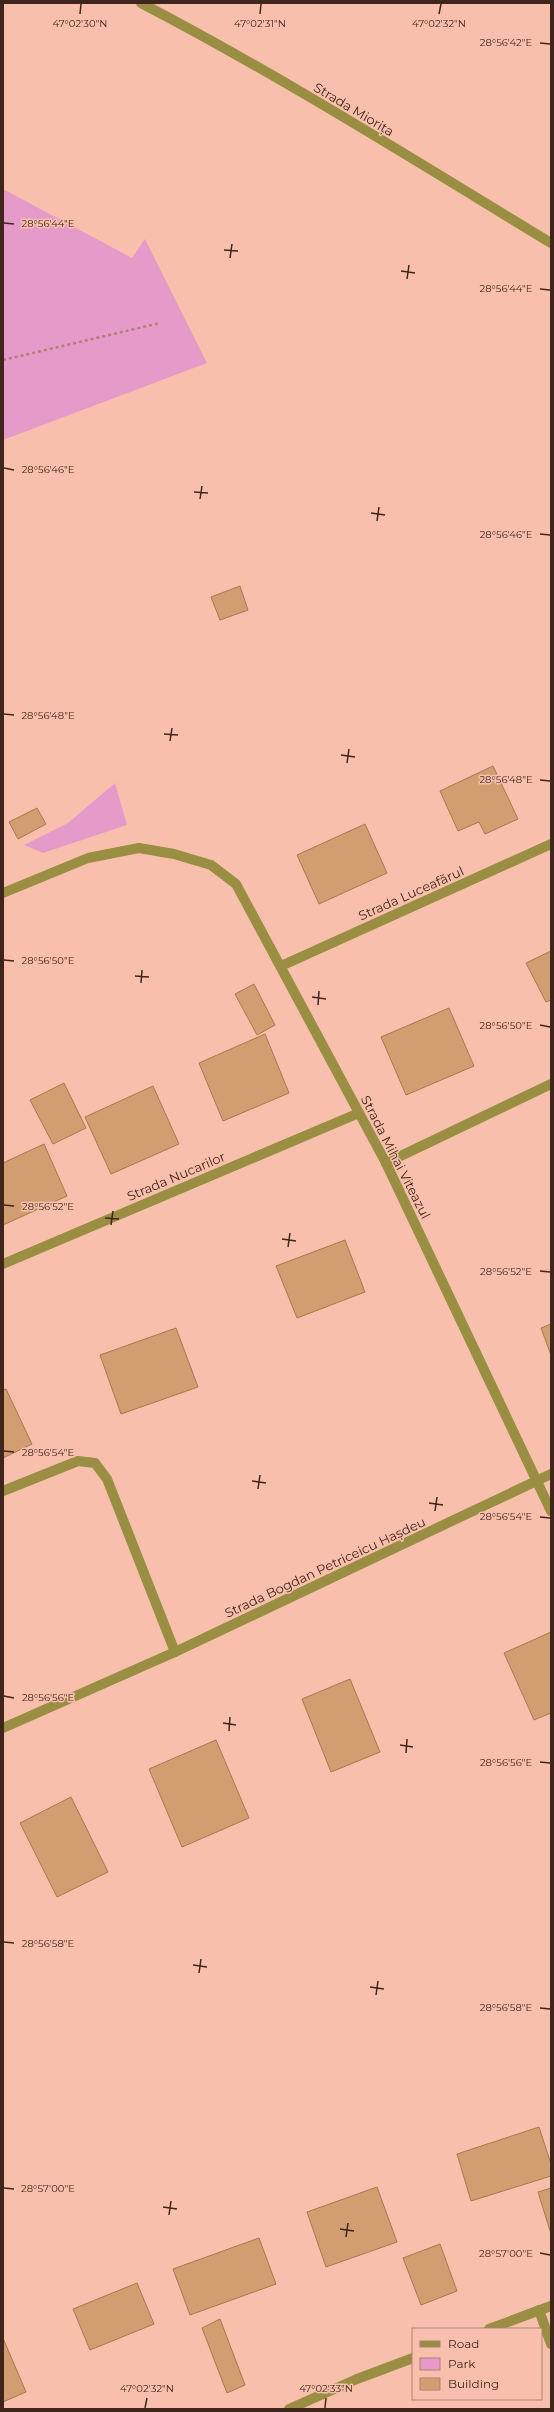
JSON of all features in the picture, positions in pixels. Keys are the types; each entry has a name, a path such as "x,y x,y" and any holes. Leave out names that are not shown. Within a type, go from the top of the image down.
{"street":[{"name":"Strada Miorița","path":"141,3 203,35 340,115 551,243"},
{"name":"Strada Luceafărul","path":"281,966 551,844"},
{"name":"Strada Mihai Viteazul","path":"3,893 88,858 139,848 174,854 211,865 236,884 386,1163 551,1511"},
{"path":"386,1163 551,1084"},
{"name":"Strada Nucarilor","path":"3,1264 359,1113"},
{"path":"3,1492 78,1462 95,1463 107,1479 176,1652"},
{"name":"Strada Bogdan Petriceicu Hașdeu","path":"3,1728 176,1652 551,1474"},
{"path":"492,2328 551,2306"},
{"path":"539,2310 551,2344"},
{"path":"289,2409 357,2379 412,2358"}],"path":[{"path":"3,360 160,322"}],"green space":[{"path":"3,189 132,258 145,239 207,363 3,440"},
{"path":"115,783 127,825 43,853 24,845 68,823"}],"building":[{"path":"240,586 248,610 220,620 211,597"},
{"path":"493,766 518,819 485,834 479,822 458,831 440,791"},
{"path":"37,808 46,824 18,839 9,822"},
{"path":"365,824 387,873 319,904 297,855"},
{"path":"551,951 551,1000 546,1002 526,963"},
{"path":"254,984 275,1025 257,1035 235,994"},
{"path":"449,1008 474,1066 406,1095 381,1037"},
{"path":"265,1034 289,1093 223,1121 199,1063"},
{"path":"64,1083 86,1128 53,1144 30,1100"},
{"path":"153,1086 179,1144 111,1174 85,1117"},
{"path":"44,1144 67,1196 3,1225 3,1163"},
{"path":"345,1240 365,1292 297,1318 276,1266"},
{"path":"551,1324 551,1355 541,1328"},
{"path":"176,1328 198,1387 121,1414 100,1355"},
{"path":"6,1389 32,1444 3,1458 3,1390"},
{"path":"551,1632 551,1713 534,1720 504,1653"},
{"path":"350,1679 380,1752 331,1772 302,1699"},
{"path":"216,1740 249,1818 182,1847 149,1769"},
{"path":"71,1797 108,1872 57,1897 20,1823"},
{"path":"539,2127 551,2164 551,2176 471,2201 457,2154"},
{"path":"377,2187 397,2242 326,2267 307,2212"},
{"path":"551,2188 551,2234 538,2192"},
{"path":"259,2238 276,2284 190,2315 173,2269"},
{"path":"440,2244 457,2291 421,2305 403,2258"},
{"path":"137,2283 154,2324 90,2350 73,2309"},
{"path":"220,2319 245,2385 227,2393 202,2328"},
{"path":"3,2338 26,2392 3,2402"}]}
